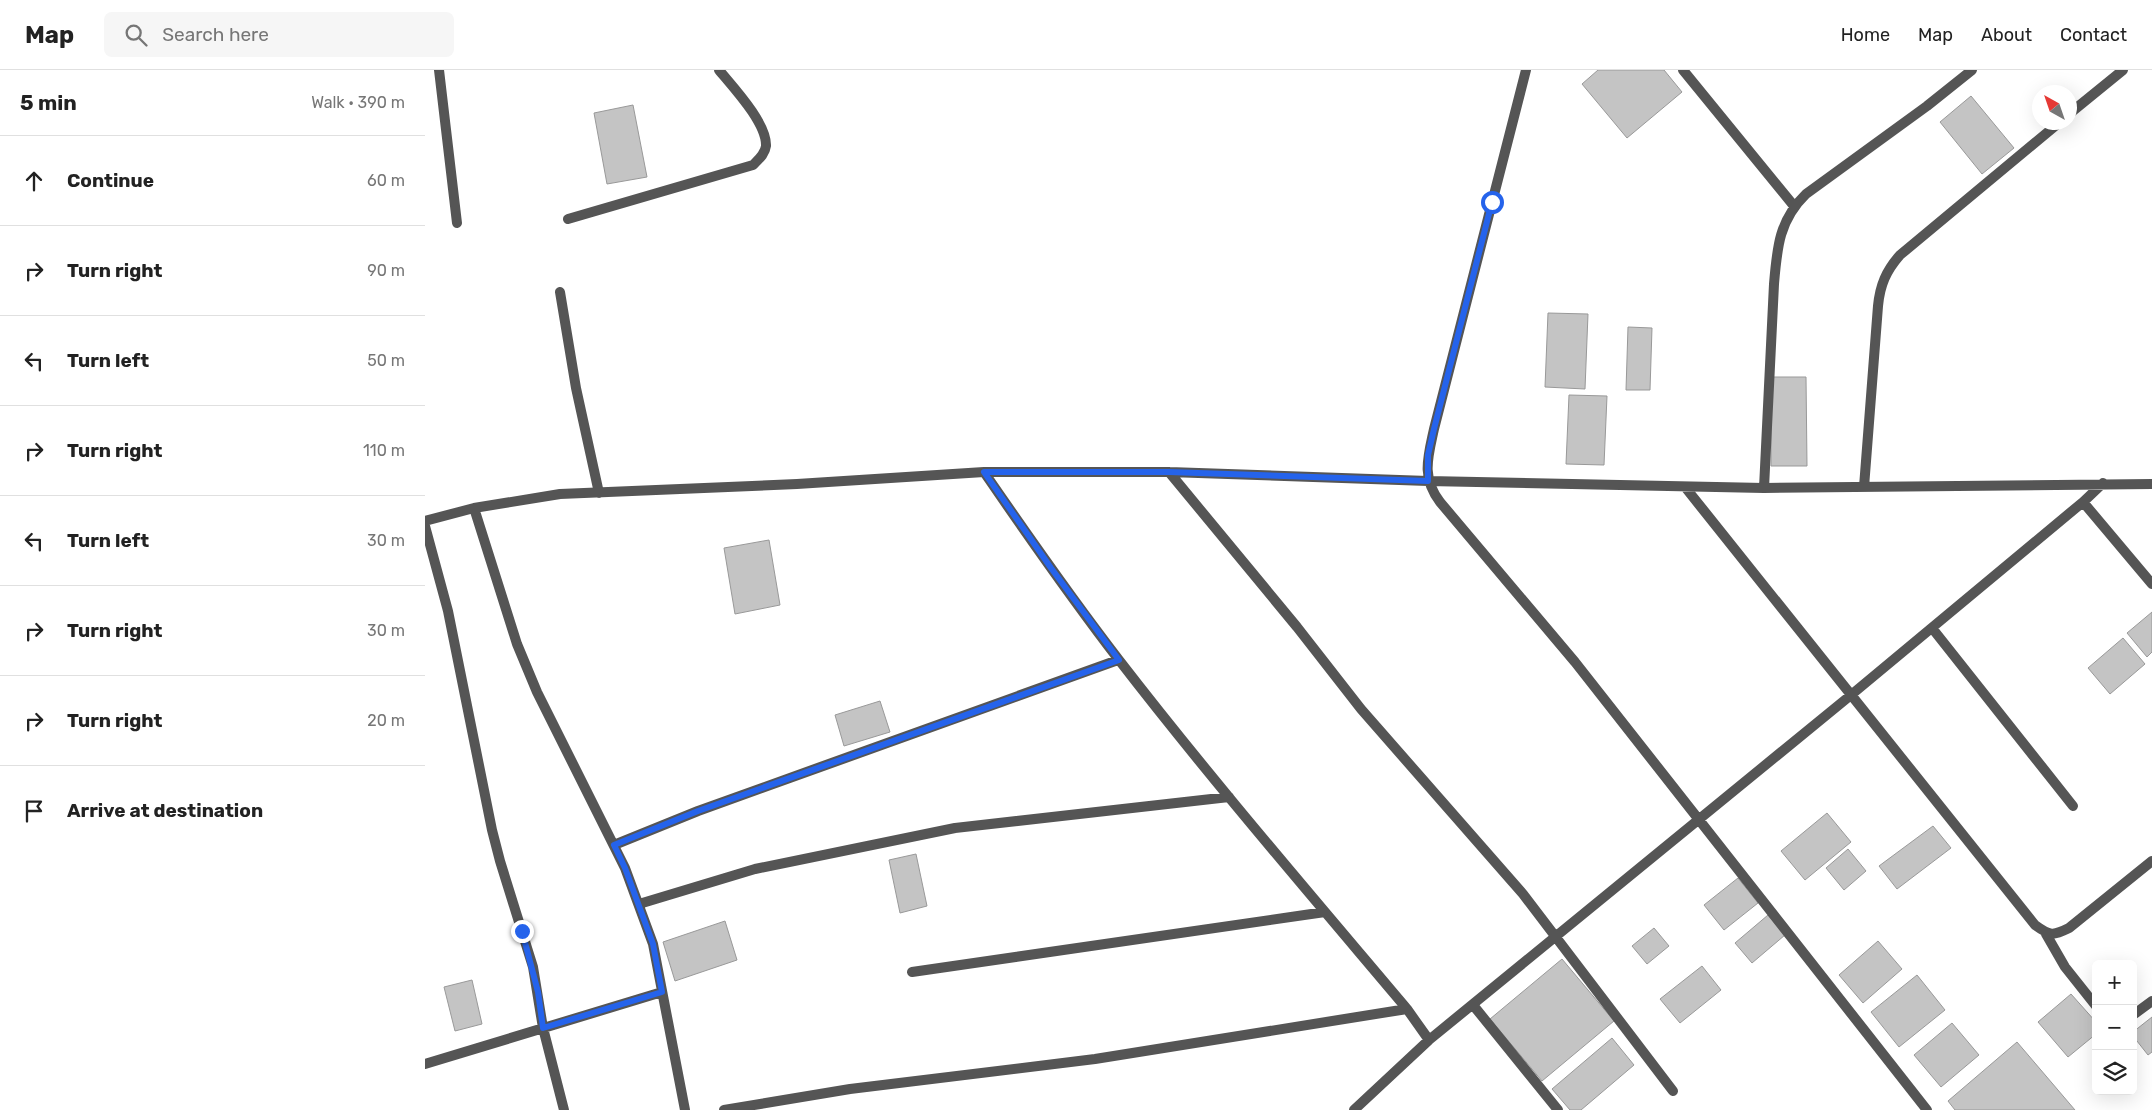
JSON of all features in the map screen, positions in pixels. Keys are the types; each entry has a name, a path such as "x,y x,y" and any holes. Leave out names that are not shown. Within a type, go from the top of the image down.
{"street":[{"path":"439,70 457,223"},
{"path":"568,219 753,164 763,156 766,147 765,133 757,119 722,74 734,70"},
{"path":"1526,70 1428,455 1428,481 1432,492 1451,517 1575,662 1927,1110"},
{"path":"1683,70 1794,206"},
{"path":"1764,488 1777,254 1782,230 1794,206 1806,194 1927,106 1972,70"},
{"path":"2077,107 2123,70"},
{"path":"1864,487 1877,306 1883,279 1889,267 1901,254 2050,130"},
{"path":"560,292 576,388 599,493"},
{"path":"984,472 1051,568 1119,660 1229,797 1407,1009 1429,1040"},
{"path":"425,521 474,508 560,494 984,472 1169,472 1428,481 1764,488 2103,483 2152,484"},
{"path":"1169,472 1291,620 1361,709 1478,840 1556,937 1673,1091"},
{"path":"1353,1110 1429,1040 1851,695 2083,502 2103,483"},
{"path":"1685,487 2026,915 2046,934 2065,967 2095,1005"},
{"path":"2083,502 2152,584"},
{"path":"474,508 520,652 537,692 614,845 639,904 653,944 685,1110"},
{"path":"425,526 448,611 492,830 533,967 543,1028 564,1110"},
{"path":"1932,628 2073,806"},
{"path":"614,845 698,811 1119,660"},
{"path":"639,904 755,869 955,828 1229,797"},
{"path":"2046,934 2055,934 2069,928 2152,861"},
{"path":"912,972 1325,912"},
{"path":"425,1064 662,992"},
{"path":"2137,1012 2152,1001"},
{"path":"1473,1005 1558,1110"},
{"path":"724,1110 850,1089 1104,1057 1407,1009"}],"building":[{"path":"1598,70 1664,70 1682,92 1627,138 1582,84"},
{"path":"1971,96 2014,148 1982,174 1940,122"},
{"path":"633,105 647,177 607,184 594,113"},
{"path":"1548,313 1588,314 1585,389 1545,387"},
{"path":"1628,327 1652,328 1650,390 1626,390"},
{"path":"1771,377 1806,377 1807,466 1771,466"},
{"path":"1569,395 1607,396 1604,465 1566,464"},
{"path":"769,540 780,605 735,614 724,548"},
{"path":"2152,612 2152,652 2147,657 2127,633"},
{"path":"2123,638 2145,664 2110,694 2088,668"},
{"path":"880,701 890,732 844,746 835,715"},
{"path":"1827,813 1851,842 1805,880 1781,851"},
{"path":"1933,826 1951,848 1897,889 1879,866"},
{"path":"1848,849 1866,871 1844,890 1826,868"},
{"path":"916,854 927,906 900,913 889,860"},
{"path":"1738,878 1758,903 1724,930 1704,905"},
{"path":"1768,915 1785,935 1752,963 1735,943"},
{"path":"725,921 737,960 675,981 663,942"},
{"path":"1654,928 1669,946 1647,964 1632,946"},
{"path":"1878,941 1902,969 1863,1003 1839,975"},
{"path":"1562,959 1614,1021 1542,1081 1490,1019"},
{"path":"1702,966 1721,990 1680,1023 1660,999"},
{"path":"1917,975 1945,1010 1899,1047 1871,1012"},
{"path":"472,980 482,1024 455,1031 444,987"},
{"path":"2071,994 2092,1018 2092,1037 2068,1057 2038,1022"},
{"path":"2152,1017 2152,1052 2148,1055 2137,1041 2137,1029"},
{"path":"1952,1023 1979,1055 1941,1087 1914,1055"},
{"path":"1612,1038 1634,1065 1581,1110 1570,1110 1552,1089"},
{"path":"2017,1042 2075,1110 1955,1110 1948,1101"}],"route":[{"path":"522,931 533,967 543,1028 662,992 653,944 625,868 614,845 698,811 823,765 1083,671 1119,660 1051,568 984,472 1169,472 1428,481 1428,455 1492,202"}]}
